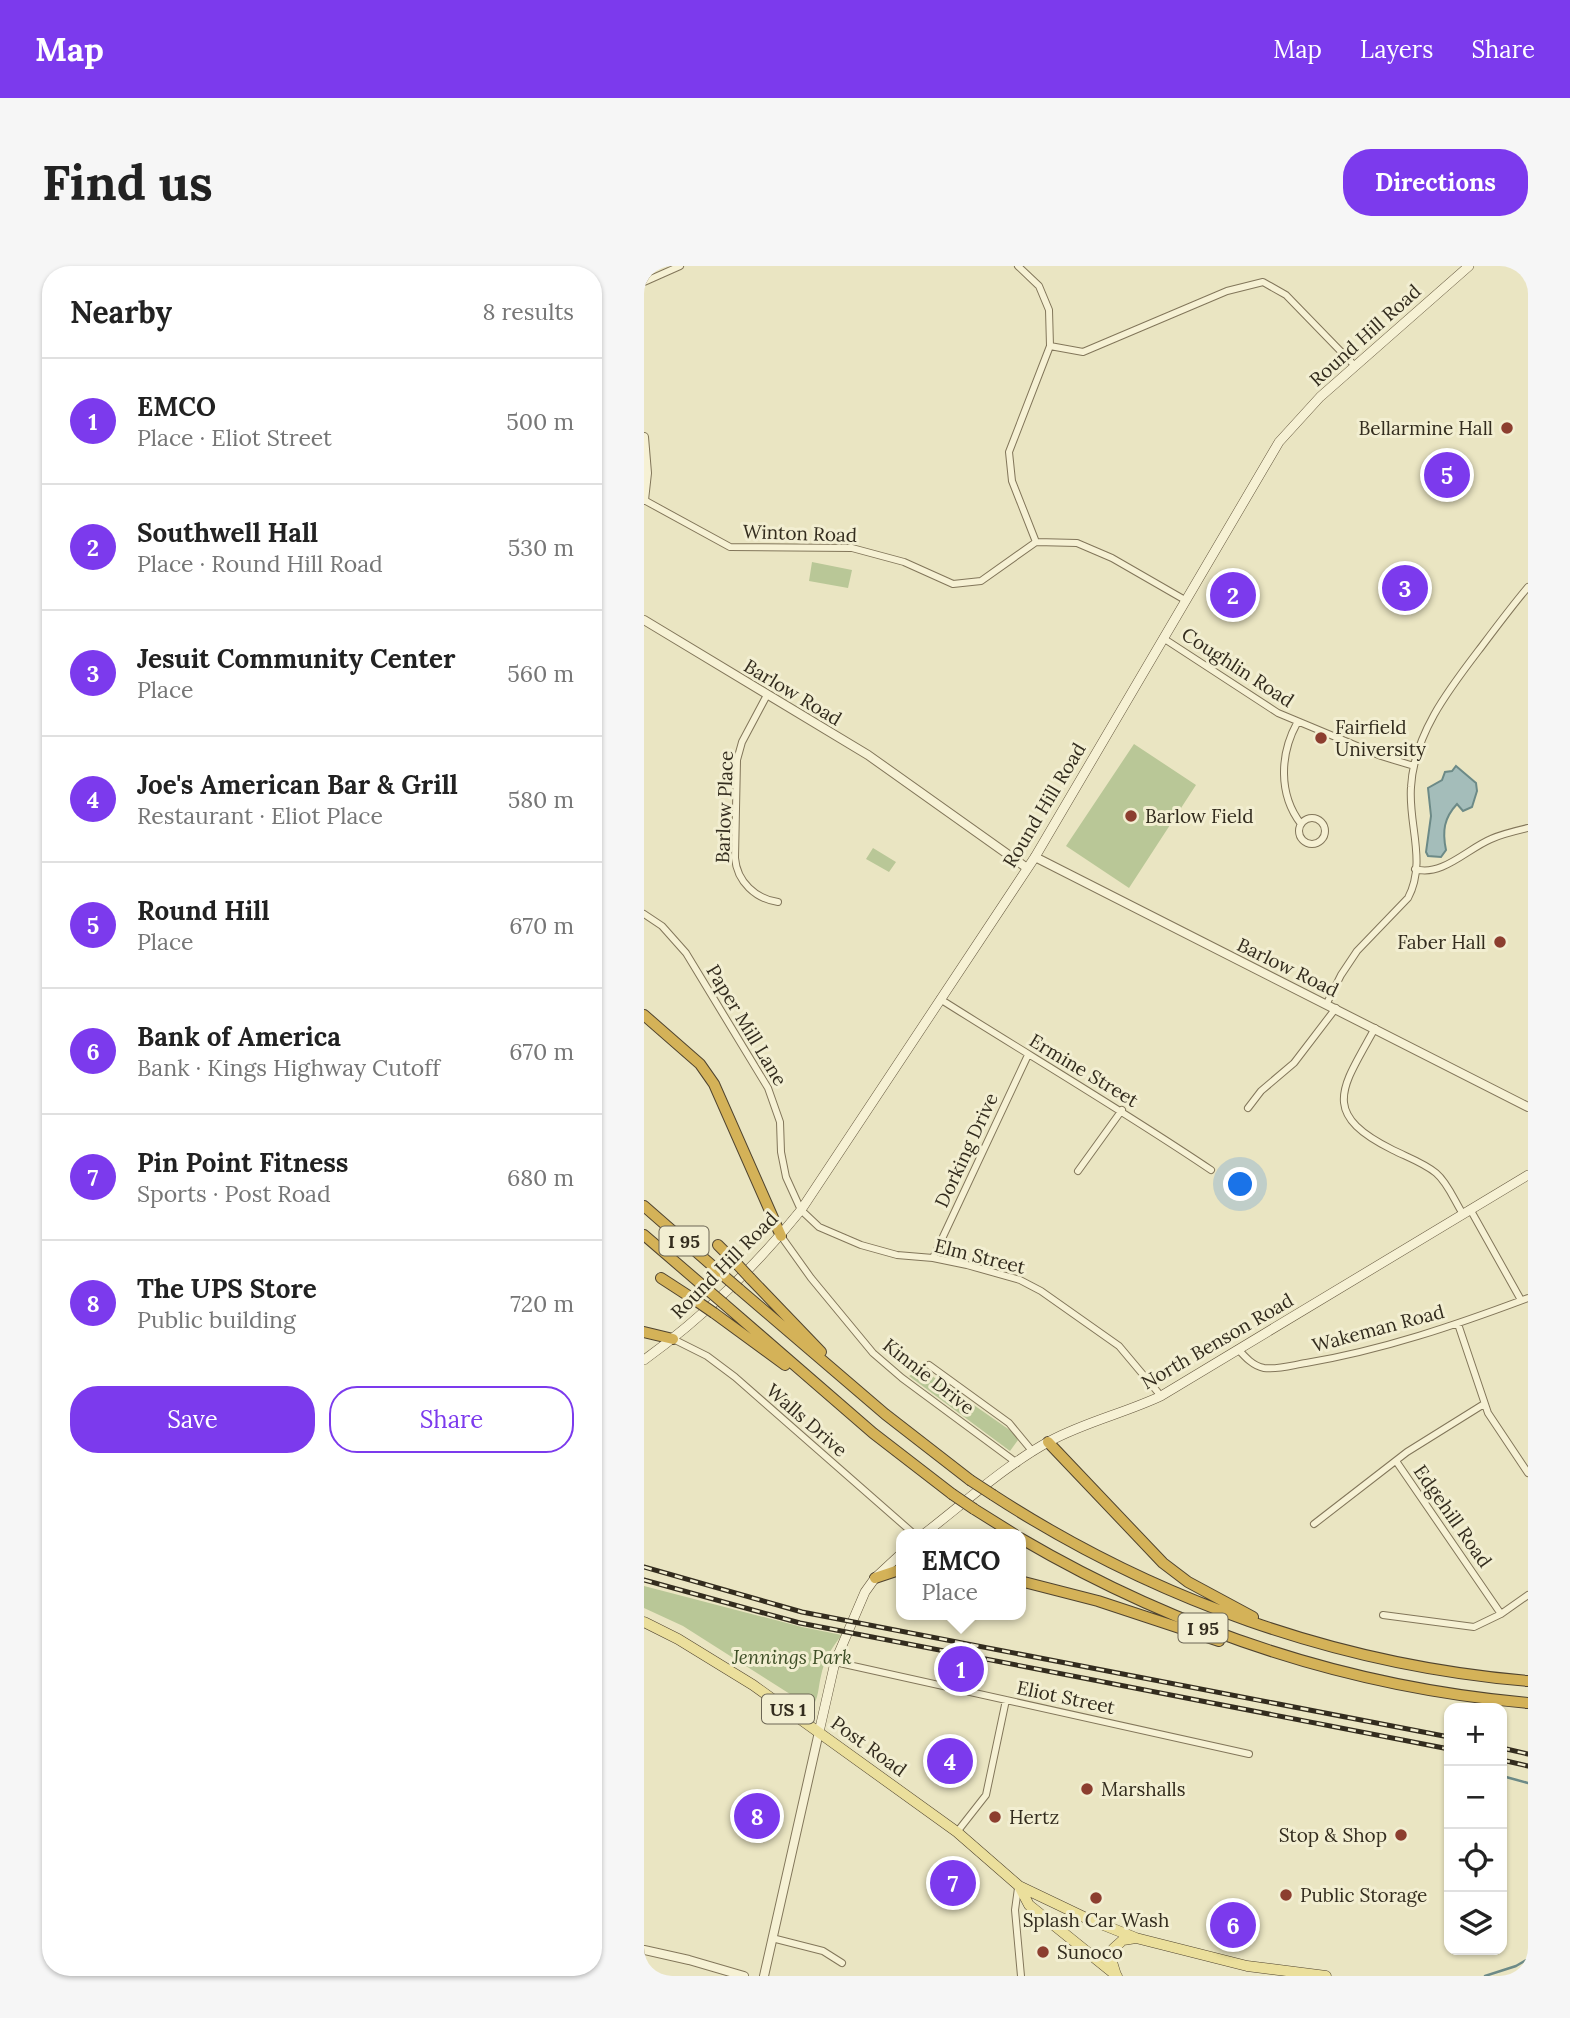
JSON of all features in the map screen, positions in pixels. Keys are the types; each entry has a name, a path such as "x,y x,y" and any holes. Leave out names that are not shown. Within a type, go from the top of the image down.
{"highway":[{"path":"644,1015 700,1064 714,1084 781,1236"},
{"name":"I 95","path":"644,1206 926,1448 993,1495 1060,1536 1131,1573 1204,1605 1280,1632 1409,1664 1528,1681"},
{"name":"I 95","path":"644,1235 852,1415 953,1494 1006,1529"},
{"path":"718,1245 865,1397"},
{"path":"662,1278 852,1415"},
{"path":"644,1332 673,1339"},
{"path":"1048,1442 1142,1543 1175,1573 1202,1591 1280,1632"},
{"name":"I 95","path":"1026,1541 1090,1577 1164,1612 1240,1642 1319,1666 1410,1687 1528,1703"},
{"path":"875,1577 896,1571"},
{"path":"1026,1583 1098,1601 1214,1639 1319,1666"}],"main road":[{"name":"Round Hill Road","path":"644,1360 673,1339 781,1236 801,1210 1035,857 1279,442 1320,397 1469,266"},
{"name":"North Benson Road","path":"931,1529 1048,1442 1161,1396 1528,1175"},
{"path":"819,1732 835,1662 865,1592 875,1577 896,1558"},
{"name":"Post Road","path":"644,1622 725,1667 957,1832 1019,1886 1029,1905 1116,1976"},
{"name":"US 1","path":"1019,1886 1136,1938 1266,1969 1326,1976"},
{"path":"1116,1976 1112,1962 1113,1949 1123,1940 1136,1938"},
{"path":"1266,1969 1281,1976"}],"street":[{"path":"644,282 680,266"},
{"path":"1017,266 1039,286 1049,310 1050,346 1009,452 1012,481 1036,542 1057,541 1093,548 1185,600"},
{"path":"1050,346 1083,352 1227,291 1263,282 1286,295 1355,366"},
{"path":"644,437 647,473 644,500"},
{"name":"Winton Road","path":"644,500 730,547 852,548 904,562 953,584 981,581 1036,542"},
{"path":"1248,1108 1261,1091 1294,1063 1332,1006 1341,975 1357,951 1412,891 1418,850 1410,790 1423,736 1451,687 1528,587"},
{"name":"Barlow Road","path":"644,620 869,755 1027,868"},
{"name":"Coughlin Road","path":"1163,638 1260,703 1297,723 1414,766"},
{"name":"Barlow Place","path":"767,695 742,742 737,760 735,858 738,872 746,885 760,897 779,902"},
{"path":"1297,723 1287,741 1283,771 1288,798 1301,824 1299,833 1303,841 1312,844 1321,841 1325,832 1318,820 1309,819 1301,824"},
{"path":"1415,869 1430,870 1441,867 1492,838 1528,828"},
{"name":"Barlow Road","path":"1035,857 1528,1107"},
{"name":"Paper Mill Lane","path":"644,914 662,926 686,953 768,1088 780,1122 780,1152 786,1177 801,1210"},
{"name":"Ermine Street","path":"940,999 1122,1111 1211,1170"},
{"path":"1375,1028 1346,1082 1344,1100 1348,1115 1357,1129 1373,1140 1438,1175 1467,1212 1524,1299"},
{"name":"Dorking Drive","path":"933,1258 1028,1055"},
{"path":"1078,1171 1122,1111"},
{"name":"Elm Street","path":"801,1210 819,1227 861,1245 897,1255 933,1258 1020,1280 1041,1291 1119,1346 1161,1396"},
{"name":"Kinnie Drive","path":"781,1236 789,1251 880,1359 1017,1463"},
{"name":"Wakeman Road","path":"1238,1349 1257,1366 1272,1368 1337,1358 1458,1324 1524,1299"},
{"path":"1458,1324 1483,1404 1528,1474"},
{"name":"Walls Drive","path":"673,1339 707,1356 735,1377 908,1529"},
{"path":"929,1365 1009,1423 1033,1452"},
{"name":"Edgehill Road","path":"1483,1404 1396,1461 1501,1614"},
{"path":"1314,1524 1396,1461"},
{"path":"1384,1615 1471,1627 1501,1614 1528,1595"},
{"name":"Eliot Street","path":"835,1662 1249,1754"},
{"path":"957,1832 986,1795 1006,1700"},
{"path":"764,1976 819,1732"},
{"path":"1019,1886 1015,1910 1021,1976"},
{"path":"772,1938 823,1951 842,1963"},
{"path":"644,1950 744,1976"}],"green space":[{"path":"812,562 852,570 848,588 809,581"},
{"name":"Barlow Field","path":"1134,744 1196,785 1129,888 1066,846"},
{"path":"873,848 896,862 889,872 866,859"},
{"path":"922,1369 1014,1433 1018,1440 1010,1451 909,1376"},
{"name":"Jennings Park","path":"644,1586 842,1635 826,1659 812,1708 683,1626 644,1608"}],"water":[{"path":"1456,766 1476,783 1477,791 1472,807 1463,811 1457,804 1449,814 1444,831 1446,850 1441,857 1428,856 1426,852 1431,816 1428,788 1442,780 1445,772 1452,771"}],"waterway":[{"path":"1507,1777 1528,1783"},
{"path":"1485,1976 1528,1959"}],"railway":[{"path":"644,1567 802,1612 1444,1736"},
{"path":"644,1580 800,1623 1444,1748"},
{"path":"1507,1749 1528,1754"},
{"path":"1507,1761 1528,1766"}],"place":[{"name":"Bellarmine Hall","path":"1507,428"},
{"name":"Round Hill","path":"1447,475"},
{"name":"Jesuit Community Center","path":"1405,588"},
{"name":"Southwell Hall","path":"1233,595"},
{"name":"Fairfield University","path":"1321,738"},
{"name":"Barlow Field","path":"1131,816"},
{"name":"Faber Hall","path":"1500,942"},
{"name":"EMCO","path":"961,1669"},
{"name":"Joe's American Bar & Grill","path":"950,1761"},
{"name":"Marshalls","path":"1087,1789"},
{"name":"The UPS Store","path":"757,1816"},
{"name":"Hertz","path":"995,1817"},
{"name":"Stop & Shop","path":"1401,1835"},
{"name":"Pin Point Fitness","path":"953,1883"},
{"name":"Public Storage","path":"1286,1895"},
{"name":"Splash Car Wash","path":"1096,1898"},
{"name":"Bank of America","path":"1233,1925"},
{"name":"Sunoco","path":"1043,1952"}]}
